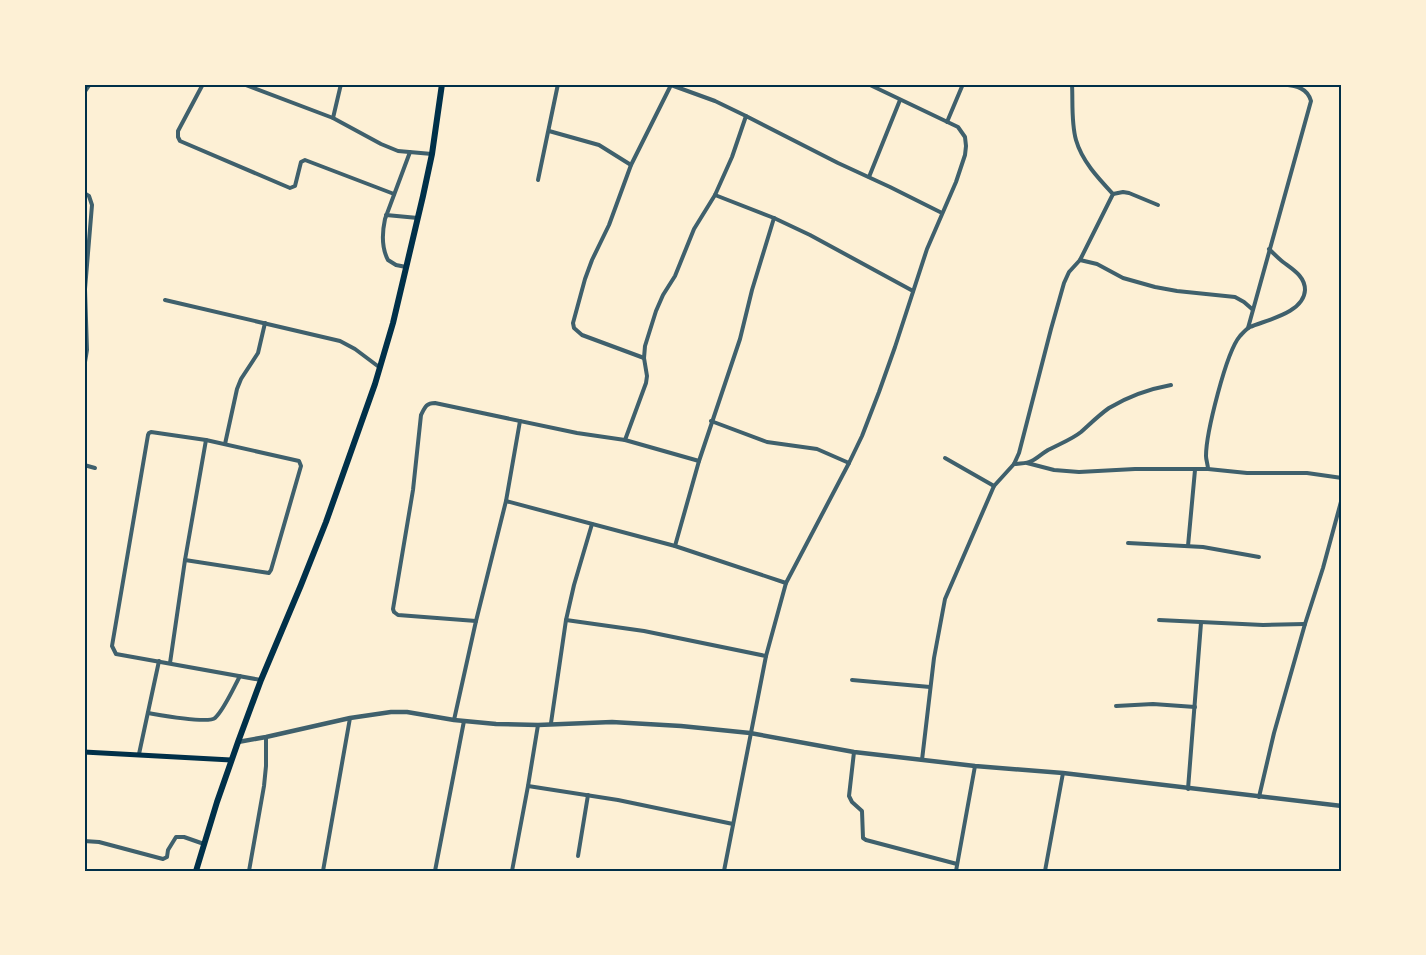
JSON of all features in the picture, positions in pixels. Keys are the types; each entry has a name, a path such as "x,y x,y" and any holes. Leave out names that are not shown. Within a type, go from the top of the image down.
{"highway":[{"path":"196,871 237,742 326,522 375,384 393,323 418,218 432,154 442,84"}],"main road":[{"path":"84,752 231,760"}],"street":[{"path":"203,84 178,131 180,141 290,188 295,186 301,162 305,160 394,194"},
{"path":"243,84 333,118 398,151 432,154"},
{"path":"333,118 341,84"},
{"path":"538,180 558,84"},
{"path":"724,871 766,656 786,584 862,436 895,347 927,249 961,169 966,146 965,137 958,127 868,84"},
{"path":"947,122 963,84"},
{"path":"1072,84 1074,130 1078,148 1092,170 1113,194"},
{"path":"1248,328 1311,101 1305,90 1282,84"},
{"path":"644,358 582,335 574,328 573,323 585,279 609,225 631,165 673,85 715,101 942,213"},
{"path":"84,93 87,86"},
{"path":"869,177 900,100"},
{"path":"625,440 646,383 645,346 656,311 675,276 694,228 715,195 732,157 746,116"},
{"path":"549,131 599,145 631,165"},
{"path":"406,267 392,263 386,257 382,230 410,152"},
{"path":"84,193 91,200 92,205 85,289 87,350 84,368"},
{"path":"1113,194 1130,193 1158,205"},
{"path":"922,760 934,658 945,599 994,486 1014,464 1019,453 1064,283 1069,272 1080,260 1113,194"},
{"path":"715,195 810,235 913,291"},
{"path":"386,215 418,218"},
{"path":"675,546 711,421 740,339 774,218"},
{"path":"1208,469 1206,453 1212,423 1233,346 1248,328 1283,315 1299,302 1305,292 1298,274 1269,249"},
{"path":"84,257 88,251"},
{"path":"1080,260 1097,264 1123,278 1155,287 1235,297 1252,309"},
{"path":"165,300 346,343 380,367"},
{"path":"225,444 237,389 258,353 265,323"},
{"path":"1014,464 1036,460 1080,433 1112,406 1143,391 1171,385"},
{"path":"476,621 398,615 393,609 414,490 421,415 429,403 577,433 625,440 699,460"},
{"path":"454,720 506,501 520,421"},
{"path":"711,421 767,442 817,449 849,463"},
{"path":"185,560 269,573 301,466 299,461 206,440 151,432 148,435 113,651 116,654 261,680"},
{"path":"170,663 206,440"},
{"path":"945,458 994,486"},
{"path":"1027,463 1054,470 1079,472 1208,469 1247,474 1307,473 1342,478"},
{"path":"84,465 95,468"},
{"path":"1188,546 1195,470"},
{"path":"1259,797 1274,733 1342,498"},
{"path":"506,501 675,546 786,584"},
{"path":"551,723 566,620 592,524"},
{"path":"1128,543 1203,547 1259,557"},
{"path":"566,620 644,632 766,656"},
{"path":"1159,620 1263,625 1305,624"},
{"path":"1188,789 1201,623"},
{"path":"139,754 159,661"},
{"path":"148,713 198,720 215,718 240,676"},
{"path":"852,681 930,687"},
{"path":"1116,706 1153,704 1195,707"},
{"path":"237,742 391,711 464,721 538,725 612,723 658,725 750,734 854,752 975,766 1063,773 1342,806"},
{"path":"323,871 350,718"},
{"path":"435,871 464,721"},
{"path":"512,871 538,725"},
{"path":"249,871 264,786 266,737"},
{"path":"854,752 849,796 862,811 863,838 957,864"},
{"path":"956,871 975,766"},
{"path":"1046,871 1063,773"},
{"path":"528,786 588,795 733,824"},
{"path":"579,856 588,795"},
{"path":"84,841 99,842 164,859 176,837 184,837 204,844"}]}
